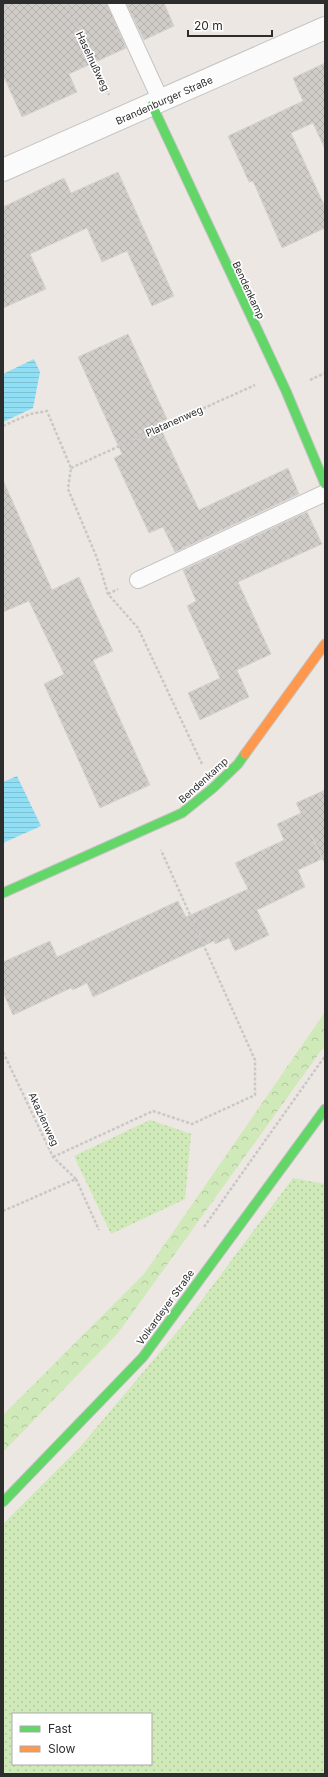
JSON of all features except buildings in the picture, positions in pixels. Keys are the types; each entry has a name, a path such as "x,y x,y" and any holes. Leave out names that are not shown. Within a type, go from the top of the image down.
{"street":[{"name":"Brandenburger Straße","path":"3,170 325,28"},
{"name":"Bendenkamp","path":"157,103 325,484"},
{"name":"Bendenkamp","path":"3,893 182,814 213,788 238,764 325,644"},
{"name":"Volkardeyer Straße","path":"3,1502 143,1356 325,1109"}],"lane":[{"path":"116,3 157,103"},
{"path":"138,580 325,493"}],"path":[{"name":"Haselnußweg","path":"66,3 120,119"},
{"name":"Platanenweg","path":"71,468 278,375"},
{"path":"53,1157 153,1111 192,1124 255,1095 255,1060 151,828"},
{"name":"Akazienweg","path":"3,1052 53,1157 76,1179"},
{"path":"203,1229 325,1056"},
{"path":"3,1211 76,1179 99,1230"}],"green space":[{"path":"325,1012 325,1045 118,1333 3,1452 3,1415 144,1274"},
{"path":"150,1120 191,1134 185,1199 111,1234 74,1156"},
{"path":"293,1178 325,1184 325,1774 3,1774 3,1524 81,1446 187,1320"}],"water":[{"path":"34,359 40,372 33,408 3,422 3,374"},
{"path":"17,776 41,826 3,843 3,782"}],"traffic: fast":[{"path":"152,105 286,391 325,484"},
{"path":"3,893 182,813 213,788 238,764 245,754"},
{"path":"3,1502 143,1357 325,1109"}],"traffic: slow":[{"path":"245,754 325,644"}]}
